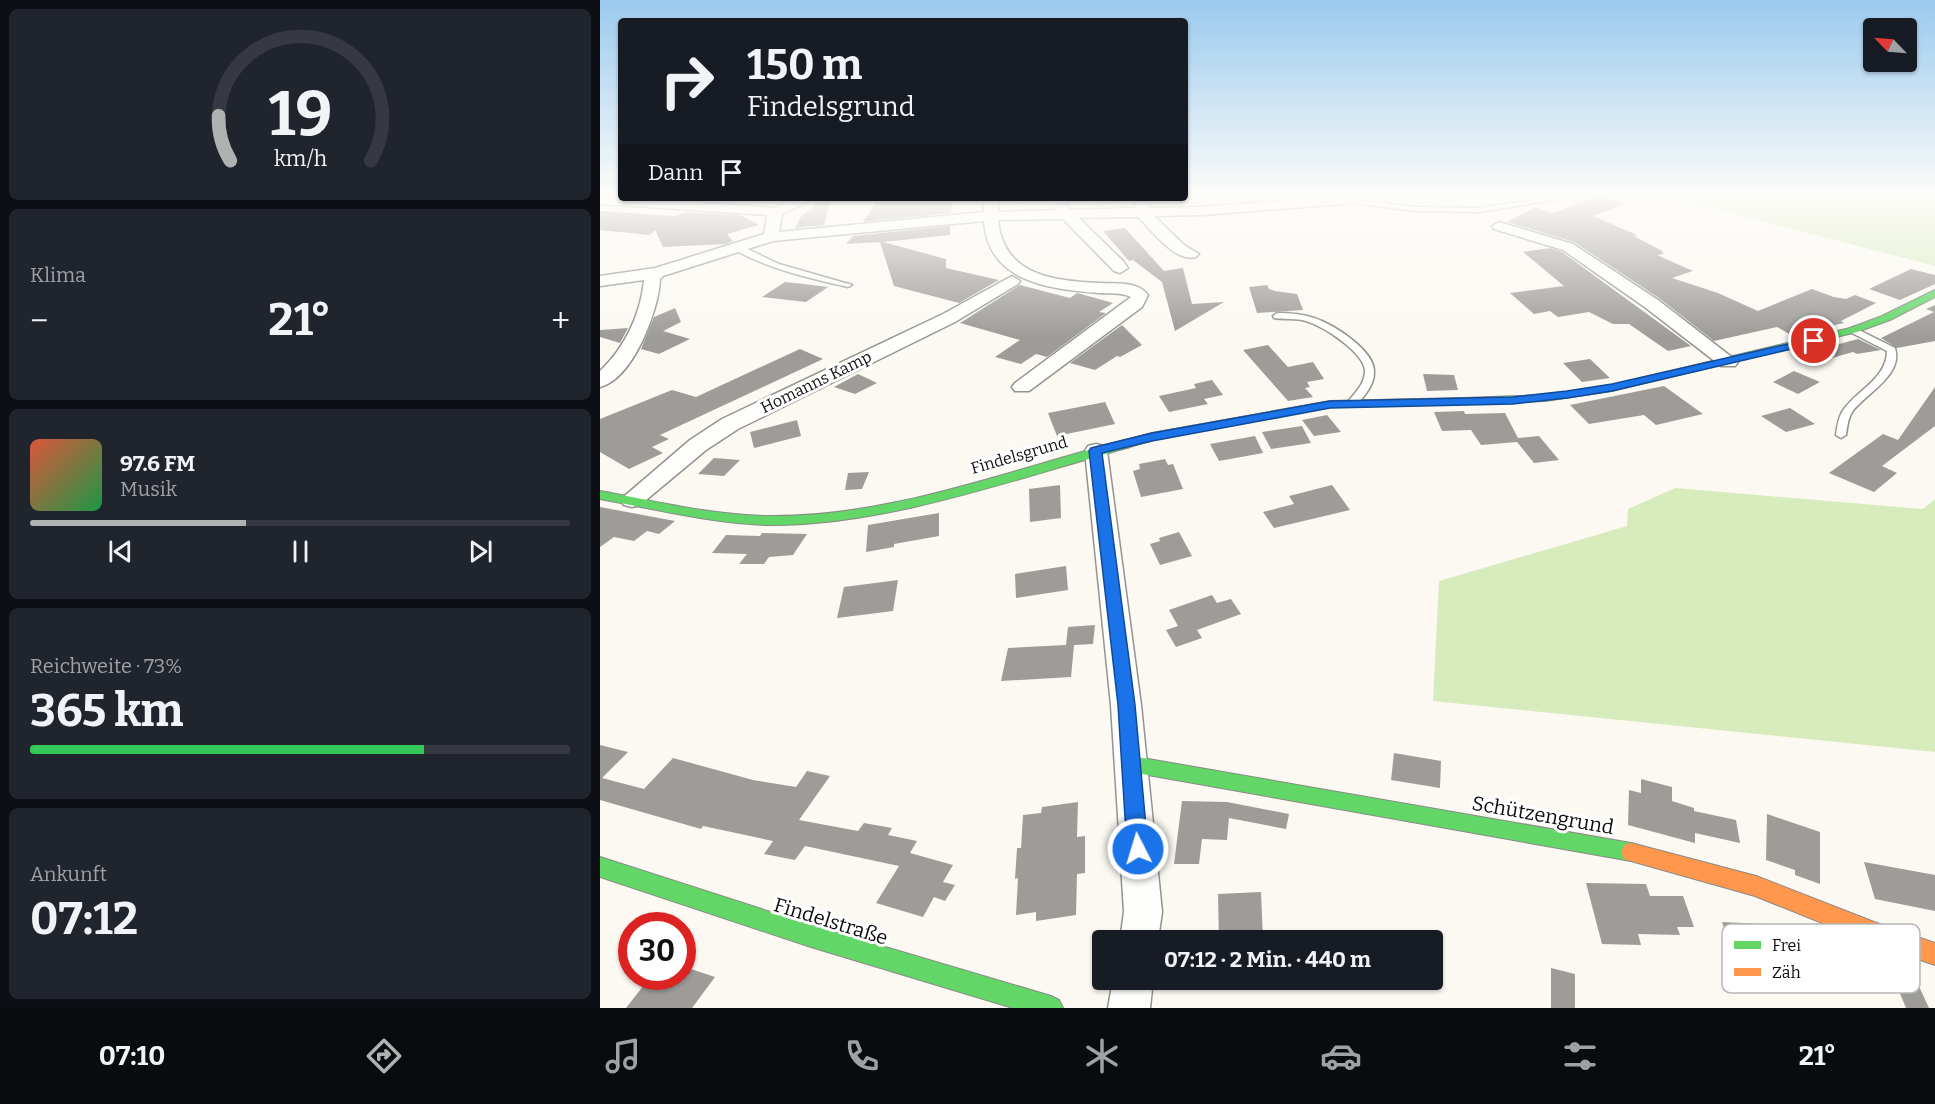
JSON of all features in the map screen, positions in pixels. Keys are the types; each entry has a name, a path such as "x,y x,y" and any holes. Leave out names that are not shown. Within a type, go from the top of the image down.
{"street":[{"path":"600,281 641,273 657,273 755,242"},
{"path":"996,242 1000,253 1019,277 1125,289 1140,295 1136,303 1022,387"},
{"path":"1095,242 1118,263 1120,268"},
{"path":"1174,242 1179,248 1191,254"},
{"path":"1552,242 1568,247 1652,304 1728,362"},
{"path":"600,381 617,364 639,329 652,291 652,278 657,273"},
{"name":"Homanns Kamp","path":"632,500 698,446 730,424 949,318 1019,277"},
{"name":"Findelsgrund","path":"600,495 730,517 789,520 874,510 969,487 1096,451 1174,433 1330,404 1482,402 1545,398 1612,387 1728,362 1853,330 1886,318 1935,293"},
{"path":"1096,451 1126,705 1143,912 1140,930"},
{"name":"Schützengrund","path":"1131,764 1626,850 1688,865 1773,892 1850,924"},
{"name":"Findelstraße","path":"600,867 811,936 1051,1008"},
{"name":"Schützengrund","path":"1920,950 1935,954"},
{"path":"1129,1008 1132,990"}],"lane":[{"path":"736,248 750,256 787,269 848,285"},
{"path":"1276,316 1303,316 1323,322 1363,356 1369,366 1369,374 1365,388 1353,403"},
{"path":"1841,435 1845,415 1862,394 1886,373 1894,357 1892,350 1853,330"}],"green space":[{"path":"1843,242 1935,242 1935,266"},
{"path":"1675,488 1923,509 1935,499 1935,752 1433,701 1439,581 1627,526 1628,509"}],"building":[{"path":"661,242 731,242 726,244 663,247"},
{"path":"848,242 879,242 846,244"},
{"path":"880,242 946,259 946,268 999,280 959,303 894,286"},
{"path":"1113,242 1138,242 1164,271 1183,268 1192,304 1224,302 1175,331 1162,282 1133,260 1129,261"},
{"path":"1574,242 1645,242 1664,252 1661,252 1664,254 1657,255 1693,271 1672,278 1718,293 1758,311 1812,289 1846,299 1855,295 1876,303 1841,321 1844,323 1791,335 1777,327 1714,341 1659,298"},
{"path":"1550,248 1562,252 1691,346 1668,351 1629,324 1613,324 1589,312 1558,317 1550,311 1534,314 1510,293 1564,286 1523,252"},
{"path":"1911,269 1935,275 1935,284 1900,300 1869,289"},
{"path":"785,282 828,287 806,302 762,297"},
{"path":"1020,285 1070,298 1077,293 1113,303 1099,312 1106,313 1047,357 1036,354 1021,364 995,357 1020,340 960,323"},
{"path":"1267,285 1269,289 1275,291 1297,294 1303,310 1257,313 1249,287"},
{"path":"1935,305 1935,341 1897,348 1881,338 1934,312 1926,309"},
{"path":"675,308 681,322 663,331 690,339 659,354 641,349 654,317"},
{"path":"1122,325 1142,345 1120,357 1117,356 1095,370 1070,363"},
{"path":"628,328 620,343 600,337 600,330"},
{"path":"1858,339 1881,350 1857,354 1853,352 1832,358 1817,350"},
{"path":"1268,345 1288,367 1313,362 1324,379 1307,382 1310,387 1305,388 1313,397 1288,401 1243,350"},
{"path":"800,349 823,359 660,435 669,439 652,447 663,453 629,469 600,452 600,419 672,390 696,397"},
{"path":"1590,359 1610,378 1582,382 1563,363"},
{"path":"1794,371 1820,382 1798,394 1773,382"},
{"path":"858,374 877,383 855,394 834,387"},
{"path":"1423,374 1454,375 1458,390 1427,391"},
{"path":"1212,380 1223,395 1204,399 1208,404 1169,412 1159,396 1196,388 1194,384"},
{"path":"1664,386 1703,414 1656,425 1644,415 1589,424 1570,405"},
{"path":"1935,387 1935,426 1882,466 1897,473 1874,492 1829,473 1883,434 1898,440"},
{"path":"1105,402 1115,424 1057,436 1048,413"},
{"path":"1790,408 1815,424 1786,432 1761,416"},
{"path":"1464,411 1465,414 1505,413 1518,438 1539,436 1559,460 1534,463 1517,442 1481,445 1471,430 1442,431 1434,412"},
{"path":"1327,415 1341,432 1314,436 1302,420"},
{"path":"797,420 801,436 754,448 750,432"},
{"path":"1302,426 1311,443 1271,449 1262,432"},
{"path":"1255,436 1263,453 1219,461 1210,444"},
{"path":"714,458 740,460 724,476 698,474"},
{"path":"1165,459 1168,465 1173,464 1183,489 1141,497 1133,471 1140,469 1139,464"},
{"path":"869,472 862,489 845,490 848,473"},
{"path":"1060,485 1061,518 1030,522 1029,489"},
{"path":"1332,485 1350,510 1274,528 1263,512 1294,504 1289,496"},
{"path":"600,507 675,521 659,534 647,531 634,541 614,537 600,547"},
{"path":"939,513 939,536 894,544 894,547 866,552 868,525"},
{"path":"1179,532 1192,556 1160,565 1150,544 1160,541 1159,538"},
{"path":"762,533 807,534 793,555 769,557 764,564 739,564 747,554 712,553 726,535 760,536"},
{"path":"1066,566 1068,590 1016,598 1015,574"},
{"path":"898,580 893,611 837,618 844,587"},
{"path":"1212,595 1217,603 1231,599 1241,614 1197,630 1202,638 1176,647 1166,630 1178,626 1169,610"},
{"path":"1095,625 1093,644 1074,645 1071,677 1001,681 1008,648 1066,645 1068,627"},
{"path":"600,745 628,752 602,778 644,789 673,758 753,780 796,787 807,771 830,776 799,820 858,831 864,823 892,828 888,835 917,841 910,853 953,865 943,882 955,885 945,901 934,897 923,917 876,903 899,866 805,846 795,860 764,854 773,841 703,826 701,829 600,800"},
{"path":"1394,753 1441,761 1440,788 1391,780"},
{"path":"1641,779 1672,787 1672,801 1694,808 1694,811 1736,820 1740,843 1695,833 1695,843 1628,825 1629,790 1641,793"},
{"path":"1182,801 1227,802 1289,814 1286,829 1229,818 1227,840 1202,839 1199,864 1174,864"},
{"path":"1078,802 1077,837 1085,836 1085,873 1077,874 1076,915 1036,921 1036,912 1016,915 1017,848 1021,848 1023,815 1041,813 1042,807"},
{"path":"1767,814 1820,832 1820,884 1795,875 1795,870 1766,860"},
{"path":"1864,862 1935,875 1935,911 1875,899"},
{"path":"1586,883 1646,884 1650,896 1683,896 1694,927 1677,927 1680,935 1638,934 1641,945 1602,944"},
{"path":"1261,892 1263,930 1219,930 1218,894"},
{"path":"1722,922 1763,924 1723,924"},
{"path":"1551,968 1575,974 1575,1008 1551,1008"},
{"path":"696,971 715,977 692,1008 626,1008 640,990 696,990"},
{"path":"1920,988 1929,1008 1906,1008 1900,993 1920,993"}],"traffic: fast":[{"path":"1463,401 1545,398 1612,388 1853,330 1886,318 1935,293"},
{"path":"600,495 742,519 789,520 832,516 959,491 1126,444"},
{"path":"1131,764 1631,852"},
{"path":"600,867 811,936 1051,1008"}],"traffic: slow":[{"path":"1126,444 1152,437 1330,404 1463,401"},
{"path":"1631,852 1756,886 1851,924"},
{"path":"1920,949 1935,954"}],"route":[{"path":"1138,849 1126,705 1096,451 1152,437 1330,404 1482,402 1567,395 1728,362 1814,341"}]}
